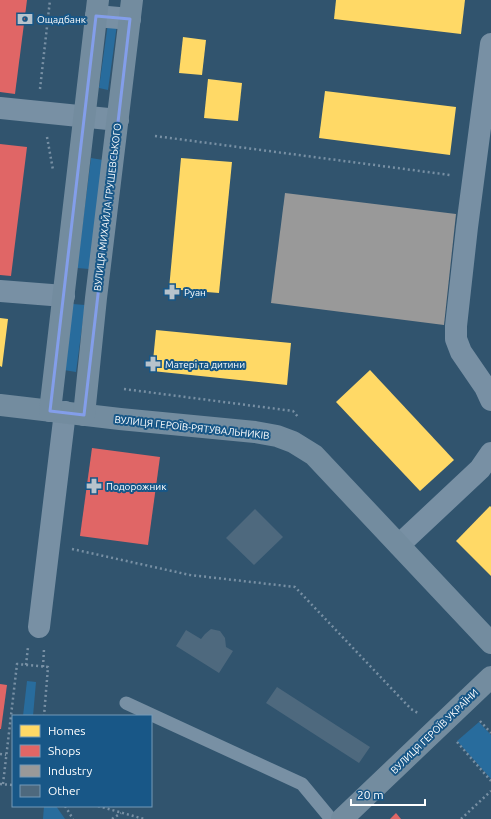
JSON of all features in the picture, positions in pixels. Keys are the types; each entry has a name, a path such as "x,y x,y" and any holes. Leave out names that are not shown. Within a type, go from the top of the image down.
{"street":[{"path":"39,627 66,412 64,296 97,8 130,9"},
{"name":"ВУЛИЦЯ МИХАЙЛА ГРУШЕВСЬКОГО","path":"66,412 96,298 130,9"},
{"path":"491,44 456,326 456,339 461,352 491,400"},
{"path":"0,108 118,120"},
{"path":"0,290 64,296"},
{"name":"ВУЛИЦЯ ГЕРОЇВ-РЯТУВАЛЬНИКІВ","path":"0,405 120,419 255,432 277,436 293,442 314,455 491,643"},
{"path":"400,545 480,469 491,453"},
{"name":"ВУЛИЦЯ ГЕРОЇВ УКРАЇНИ","path":"342,819 491,676"}],"lane":[{"path":"126,703 302,784 331,819"}],"path":[{"path":"155,136 474,178"},
{"path":"49,544 190,575 296,587 411,709 439,725 456,741 491,781"},
{"path":"12,785 1,784 17,664 48,667 44,715"},
{"path":"480,721 491,733"},
{"path":"0,754 6,755"},
{"path":"461,819 491,791"},
{"path":"67,807 73,819"},
{"path":"101,807 144,819"},
{"path":"112,819 122,813"}],"highlighted area":[{"path":"96,16 130,19 84,415 50,411"}],"shaded area":[{"path":"108,23 117,24 108,90 99,88"},
{"path":"91,158 103,160 89,269 77,268"},
{"path":"73,304 85,305 76,372 64,370"},
{"path":"27,681 36,682 33,715 23,715"},
{"path":"479,722 491,735 491,779 457,741"},
{"path":"44,807 57,807 65,819 43,819"}],"building: Homes":[{"path":"336,0 465,0 461,34 334,19"},
{"path":"183,37 206,40 202,75 179,73"},
{"path":"208,79 242,83 238,121 204,118"},
{"path":"325,91 456,107 450,155 319,138"},
{"path":"181,158 232,162 219,293 169,289"},
{"path":"0,318 8,319 2,367 0,366"},
{"path":"156,330 291,343 287,385 152,371"},
{"path":"370,370 454,460 420,491 336,402"},
{"path":"490,506 491,507 491,576 456,541"}],"building: Shops":[{"path":"0,0 27,0 15,94 0,92"},
{"path":"0,144 27,147 11,276 0,275"},
{"path":"92,448 160,457 148,545 80,536"},
{"path":"0,684 7,685 1,729 0,729"},
{"path":"396,813 401,819 390,819"}],"building: Industry":[{"path":"285,193 456,214 444,325 271,303"}],"building: Other":[{"path":"255,509 283,537 254,565 226,538"},
{"path":"211,629 220,631 225,638 226,647 233,651 219,673 176,646 186,630 201,639"},
{"path":"277,687 370,747 359,763 266,703"}],"place":[{"name":"Ощадбанк","path":"25,19"},
{"name":"Руан","path":"172,292"},
{"name":"Матері та дитини","path":"153,364"},
{"name":"Подорожник","path":"94,486"}]}
